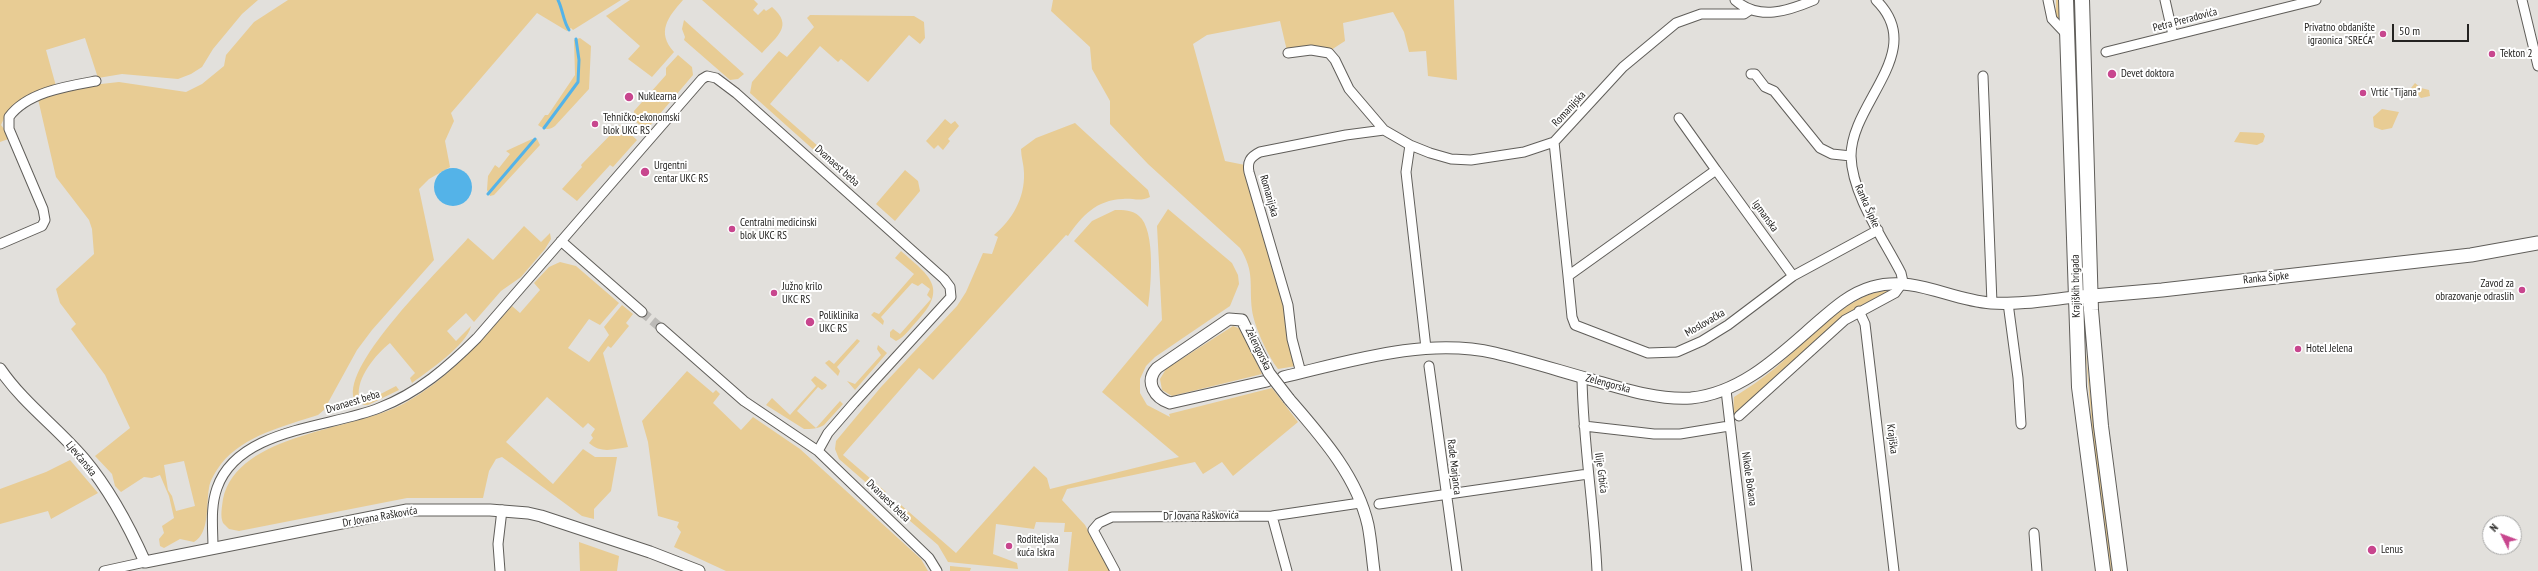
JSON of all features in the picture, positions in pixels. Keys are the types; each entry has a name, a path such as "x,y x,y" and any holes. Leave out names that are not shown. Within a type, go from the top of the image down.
{"main road":[{"name":"Krajiških brigada","path":"2066,0 2075,297 2080,402 2103,571"},
{"name":"Krajiških brigada","path":"2082,0 2090,296 2100,426 2120,571"},
{"name":"Ranka Šipke","path":"2075,297 2470,255 2538,243"}],"street":[{"path":"1735,0 1750,10 1778,12 1814,0"},
{"name":"Ranka Šipke","path":"1876,0 1891,18 1893,47 1886,71 1858,124 1851,156 1858,188 1901,273 1903,282 1957,297 1992,303 2075,297"},
{"path":"2048,0 2052,19 2068,36"},
{"path":"2165,0 2173,35"},
{"name":"Petra Preradovića","path":"2106,52 2316,0"},
{"path":"2522,0 2538,66"},
{"name":"Romanijska","path":"1288,53 1316,50 1329,53 1335,60 1349,90 1384,130 1410,145 1443,158 1459,160 1524,152 1554,142 1623,68 1676,24 1702,14 1744,14 1750,10"},
{"path":"1751,74 1755,74 1765,86 1774,91 1820,148 1832,154 1851,156"},
{"name":"Dvanaest beba","path":"213,548 212,508 217,489 230,466 244,454 266,442 291,432 378,408 435,377 477,338 702,79 711,76 727,86 864,206 950,287 951,297 828,433 818,451"},
{"path":"1983,76 1992,303"},
{"path":"0,244 42,226 45,220 43,209 9,128 9,117 20,106 44,94 67,86 96,81"},
{"name":"Igmanska","path":"1679,118 1793,276"},
{"name":"Romanijska","path":"1301,373 1292,339 1288,305 1250,172 1249,162 1254,155 1260,152 1346,135 1384,130"},
{"path":"1554,142 1568,276 1716,170"},
{"path":"1410,145 1406,172 1426,348"},
{"name":"Moslovačka","path":"1568,276 1572,317 1575,325 1648,354 1677,352 1702,341 1793,276 1878,230"},
{"path":"561,241 642,312"},
{"path":"1739,416 1828,334 1859,311 1895,293 1903,282"},
{"name":"Zelengorska","path":"1283,377 1426,348 1455,347 1495,353 1645,394 1673,398 1694,397 1726,390 1759,370 1848,298 1871,287 1903,282"},
{"path":"2008,303 2018,378 2021,424"},
{"name":"Krajiška","path":"1859,311 1865,324 1894,571"},
{"name":"Zelengorska","path":"1267,381 1170,403 1160,399 1153,391 1151,378 1156,368 1229,319 1242,320 1269,373 1335,454 1360,503 1368,525 1374,571"},
{"name":"Dvanaest beba","path":"661,328 744,401 818,451 929,558 937,571"},
{"name":"Rade Marjanca","path":"1429,366 1445,493 1457,571"},
{"name":"Ljevčanska","path":"0,369 22,398 85,460 123,515 145,562"},
{"name":"Ilije Grbića","path":"1582,378 1584,426 1588,474 1594,518 1597,571"},
{"name":"Nikole Bokana","path":"1726,390 1747,571"},
{"path":"1584,426 1654,434 1680,434 1729,426"},
{"path":"1379,504 1445,493 1588,474"},
{"name":"Dr Jovana Raškovića","path":"1115,571 1093,530 1106,519 1119,517 1272,516 1360,503"},
{"name":"Dr Jovana Raškovića","path":"104,571 407,510 502,510 528,513 650,552 699,571"},
{"path":"500,571 498,544 502,510"},
{"path":"1272,516 1287,571"},
{"path":"2034,533 2037,571"}],"shaded area":[{"path":"0,0 258,0 242,14 213,49 202,67 191,74 178,79 122,74 98,78 85,38 46,50 56,86 5,116 1,125 11,138 0,142"},
{"path":"288,0 621,0 573,30 571,28 567,31 537,13 451,113 454,121 445,141 450,167 429,179 419,189 434,260 372,330 357,350 324,410 318,415 279,428 253,439 230,454 221,464 211,482 205,525 199,538 194,542 180,539 164,548 160,546 159,539 164,533 162,526 174,518 169,496 160,475 152,478 144,477 121,492 115,486 112,474 95,456 130,428 105,375 71,329 76,324 60,303 56,289 94,254 92,229 89,220 56,177 38,99 92,85 119,82 186,92 202,84 224,66 226,55 254,22","holes":["184,461 195,506 176,511 172,496 168,490 164,465"]},
{"path":"630,0 683,0 673,12 666,25 666,38 674,52 652,77 628,59 640,46 606,16"},
{"path":"702,0 754,0 758,4 753,10 758,15 764,9 766,11 772,7 779,14 782,20 781,31 762,53"},
{"path":"1053,0 1454,0 1457,80 1428,76 1426,51 1409,52 1404,32 1393,12 1343,23 1345,41 1331,50 1287,51 1280,21 1207,35 1193,44 1225,161 1245,165 1284,299 1296,366 1278,369 1262,341 1253,317 1250,271 1245,256 1240,248 1148,164 1110,124 1110,101 1092,69 1090,47 1051,11"},
{"path":"2056,0 2060,0 2059,19 2056,16"},
{"path":"810,15 914,16 924,22 925,38 920,44 909,35 868,82 841,59 838,62 820,46 770,104 860,183 858,185 853,185 750,93 752,82 779,51 787,57 814,27 807,18"},
{"path":"684,20 744,74 738,79 730,80 684,40 685,37 682,29"},
{"path":"580,38 591,46 589,89 553,128 542,128 538,125 545,115 548,115 575,75 574,40"},
{"path":"678,55 692,67 693,75 642,135 639,131 642,127 635,121 634,111 666,75 666,68"},
{"path":"2415,83 2421,88 2429,90 2430,96 2421,98 2411,88"},
{"path":"2382,109 2399,112 2392,128 2382,130 2374,127 2373,117"},
{"path":"945,119 951,124 955,121 959,126 948,139 950,141 943,150 938,145 934,149 926,141"},
{"path":"1075,123 1148,190 1150,197 1140,200 1113,200 1105,202 1091,210 1084,216 1068,236 1066,235 933,380 919,368 843,455 886,492 878,493 839,459 835,449 836,441 881,387 957,306 966,292 983,253 992,254 998,237 994,235 1012,215 1020,200 1024,182 1021,149 1036,138"},
{"path":"620,125 637,140 613,167 610,165 577,201 562,189 582,167 581,165"},
{"path":"2240,132 2263,133 2265,136 2263,142 2257,145 2234,142"},
{"path":"532,139 537,139 540,145 494,195 490,196 487,190 488,176 495,165 499,168 510,154 506,151"},
{"path":"905,170 918,181 920,191 895,221 876,204"},
{"path":"1168,209 1232,263 1238,275 1239,284 1230,306 1155,357 1146,366 1140,379 1140,393 1147,405 1170,417 1169,414 1272,388 1298,422 1233,476 1222,462 1203,474 1195,462 1067,489 1062,500 1085,525 1110,571 1068,571 1072,532 1064,532 1065,523 1036,522 1034,529 996,524 993,554 1017,563 1018,569 948,562 938,545 902,514 899,508 901,505 956,553 1034,466 1047,478 1050,489 1179,457 1102,392 1162,320 1157,226"},
{"path":"1115,210 1128,211 1137,214 1144,223 1148,233 1151,273 1148,307 1074,241 1092,221"},
{"path":"524,226 541,242 550,233 551,239 545,249 521,277 501,291 474,322 466,313 447,331 456,341 471,326 468,333 455,349 437,365 412,383 410,378 415,373 390,343 379,353 368,367 361,382 359,397 367,401 396,386 399,390 368,405 364,405 354,399 354,383 363,363 378,340 418,292 468,238 493,260"},
{"path":"901,251 926,275 931,282 933,290 932,299 927,309 905,334 896,341 890,337 890,332 893,329 900,334 931,299 927,295 930,289 922,283 918,286 912,283 881,317 884,321 883,325 871,315 874,312 879,314 914,274 895,258"},
{"path":"560,262 576,266 619,303 600,325 589,319 568,348 589,362 609,335 604,327 622,305 633,314 626,323 629,326 611,348 608,346 603,353 628,447 613,450 598,449 589,443 593,438 591,435 595,429 588,423 583,428 547,397 506,442 553,484 583,449 595,457 617,457 611,491 594,509 594,519 582,516 502,457 496,459 489,471 483,498 407,498 239,531 229,529 223,523 221,514 223,499 233,477 251,460 274,447 300,436 383,412 405,403 421,393 449,372 512,306 520,313 540,290 534,283 549,267"},
{"path":"1889,291 1860,306 1840,320 1733,415 1734,397 1774,369 1828,321 1860,299 1875,293"},
{"path":"1233,326 1241,329 1262,374 1172,396 1162,390 1160,379 1166,369"},
{"path":"2084,335 2094,427 2116,571 2111,571 2094,450"},
{"path":"857,339 860,341 837,367 840,371 838,376 825,363 829,360 834,364"},
{"path":"878,345 887,353 855,390 847,381 855,384 881,355 877,349"},
{"path":"687,371 713,393 716,390 720,394 713,403 741,430 753,417 800,449 921,559 928,571 726,571 674,547 681,532 677,527 679,522 658,516 648,442 642,421"},
{"path":"815,376 827,385 826,387 822,390 818,387 797,411 816,428 840,401 843,404 824,425 817,428 812,429 804,429 766,405 772,398 790,415 816,386 811,380"},
{"path":"70,460 98,493 51,519 48,511 0,524 0,489 46,472"},
{"path":"579,542 619,556 617,571 580,571"},
{"path":"950,566 971,568 970,571 950,571"}],"water":[{"path":"449,168 457,168 467,173 471,180 471,194 467,201 457,206 449,206 439,201 437,198 434,191 434,183 439,173 442,171"}],"waterway":[{"path":"558,0 565,23 569,30"},
{"path":"544,128 578,82 579,60 576,39"},
{"path":"488,194 535,139"}],"tunnel":[{"path":"642,312 661,328"}],"place":[{"name":"Privatno obdanište igraonica \"SREĆA\"","path":"2383,34"},
{"name":"Tekton 2","path":"2492,54"},
{"name":"Devet doktora","path":"2112,74"},
{"name":"Vrtić \"Tijana\"","path":"2363,93"},
{"name":"Nuklearna","path":"629,97"},
{"name":"Tehničko-ekonomski blok UKC RS","path":"595,124"},
{"name":"Urgentni centar UKC RS","path":"645,172"},
{"name":"Centralni medicinski blok UKC RS","path":"732,229"},
{"name":"Zavod za obrazovanje odraslih","path":"2522,290"},
{"name":"Južno krilo UKC RS","path":"774,293"},
{"name":"Poliklinika UKC RS","path":"810,322"},
{"name":"Hotel Jelena","path":"2298,349"},
{"name":"Roditeljska kuća Iskra","path":"1009,546"},
{"name":"Lenus","path":"2372,550"}]}
